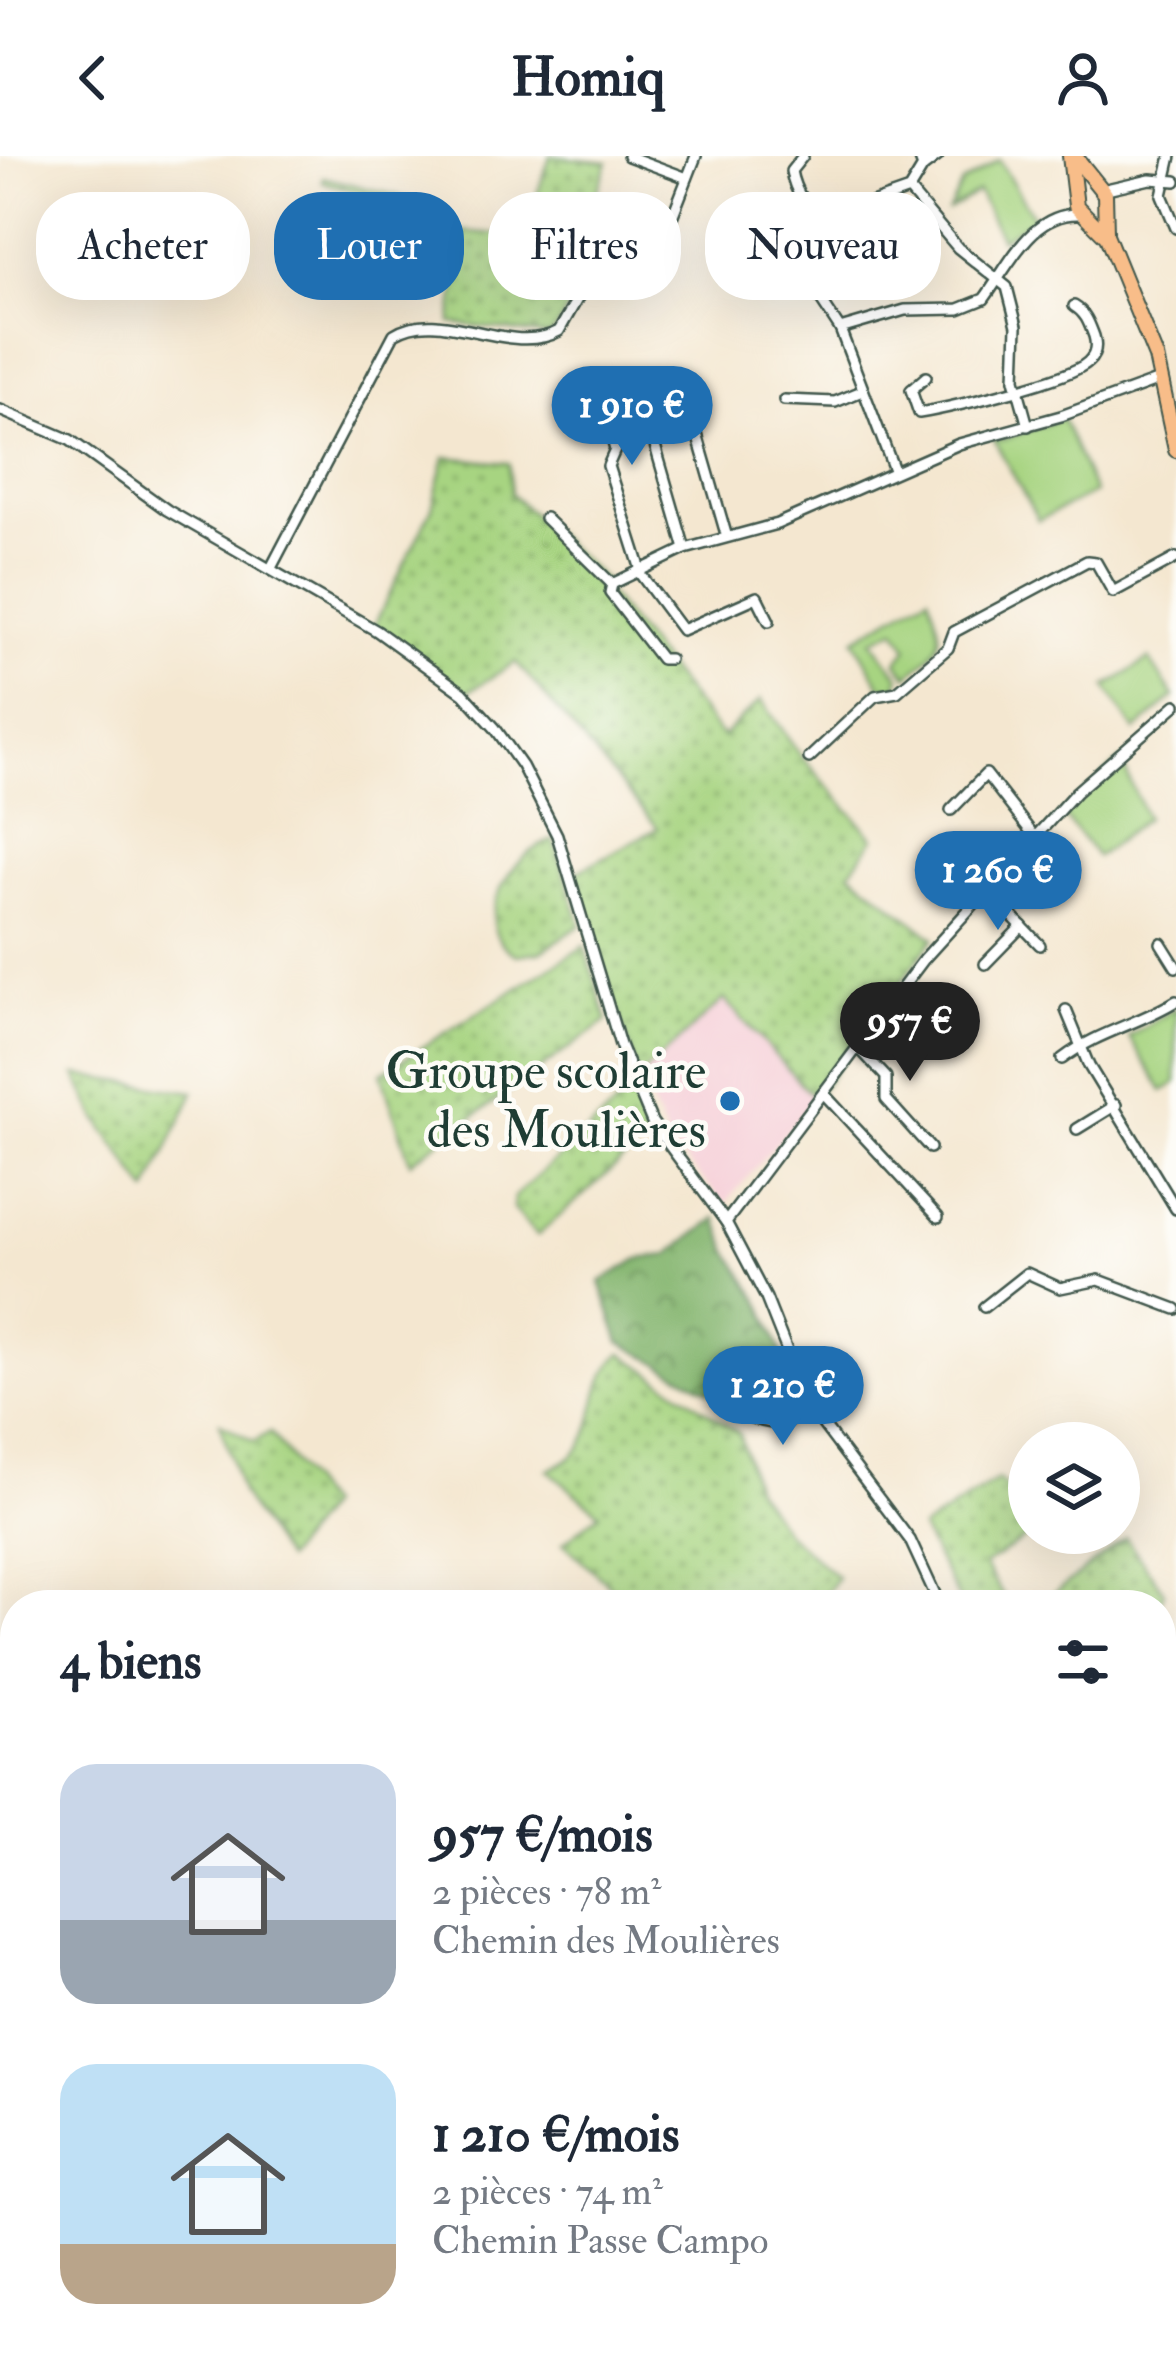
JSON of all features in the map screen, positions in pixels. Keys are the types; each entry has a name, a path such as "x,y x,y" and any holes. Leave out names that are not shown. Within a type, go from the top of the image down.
{"main road":[{"path":"1072,156 1162,379 1176,450"}],"street":[{"path":"628,156 687,178"},
{"path":"271,568 394,334 417,326 549,337 567,322 592,272 651,244 667,230 696,156"},
{"path":"799,192 791,171 803,156"},
{"path":"904,192 921,162 938,156"},
{"path":"1171,156 1162,195 1176,229"},
{"path":"840,329 905,310 972,307 1000,278 1038,225 1125,185 1176,181"},
{"path":"909,190 958,248 1000,278 1015,304 1017,388 1028,426"},
{"path":"821,300 840,329 894,470"},
{"path":"926,377 911,390 919,413 1034,386 1092,358 1096,341 1085,314 1073,306"},
{"path":"612,584 726,534 777,524 959,444 1028,426 1162,379"},
{"path":"784,400 835,402 862,391"},
{"path":"600,394 615,450 608,466 640,571 682,630 758,597 769,621"},
{"path":"0,410 70,440 167,510 377,631 464,693 522,766 557,835 620,1045 652,1122 726,1222 766,1298 809,1406 910,1540 933,1590"},
{"path":"645,411 685,549"},
{"path":"692,420 726,534"},
{"path":"545,518 612,584"},
{"path":"809,758 875,696 897,692 948,648 954,632 1087,561 1096,562 1113,592 1176,558"},
{"path":"612,584 610,593 631,622 661,659 669,659"},
{"path":"726,1222 924,959 1076,792 1176,705"},
{"path":"951,810 986,774 1035,837"},
{"path":"987,890 1040,945"},
{"path":"985,964 1022,926"},
{"path":"1161,943 1176,967"},
{"path":"1062,1059 1083,1043 1131,1028 1176,1000"},
{"path":"1066,1010 1089,1066 1176,1209"},
{"path":"859,1048 886,1077 886,1099 930,1148"},
{"path":"825,1095 938,1217"},
{"path":"1078,1130 1116,1105"},
{"path":"984,1307 1027,1273 1060,1288 1099,1280 1176,1309"},
{"path":"738,1413 781,1426 794,1422 809,1406"}],"shaded area":[{"name":"Groupe scolaire des Moulières","path":"724,999 814,1098 725,1204 668,1141 639,1077"}],"green space":[{"path":"550,156 608,162 597,192 538,192"},
{"path":"999,160 1034,218 1001,239 978,192 949,210 962,184"},
{"path":"323,177 382,192 358,192 322,182"},
{"path":"464,231 488,233 488,300 572,300 548,336 451,323 454,300 464,300"},
{"path":"1062,418 1094,493 1038,520 993,438 1003,440"},
{"path":"445,457 509,463 511,494 606,582 607,593 722,737 761,700 802,757 874,838 850,872 934,938 814,1098 724,999 639,1077 573,874 658,828 516,662 466,693 374,626 432,508"},
{"path":"929,595 939,633 936,648 908,676 897,662 908,648 896,629 872,640 900,677 895,689 881,686 854,639"},
{"path":"1149,659 1174,697 1135,731 1106,687"},
{"path":"1121,760 1146,818 1097,857 1062,814"},
{"path":"554,840 581,925 540,952 517,955 501,943 494,910 510,874 538,847"},
{"path":"585,946 607,1021 410,1162 381,1073"},
{"path":"1176,1008 1176,1083 1163,1091 1129,1037"},
{"path":"76,1075 194,1092 148,1192 97,1119"},
{"path":"633,1091 652,1134 537,1236 513,1209 514,1197"},
{"path":"717,1218 728,1249 763,1307 803,1406 782,1421 745,1410 620,1342 600,1282 639,1259 668,1255"},
{"path":"622,1353 739,1433 755,1488 786,1533 837,1577 829,1590 615,1590 563,1543 600,1513 548,1470 581,1447 609,1368"},
{"path":"220,1423 254,1442 270,1432 326,1506 285,1560 242,1495"},
{"path":"998,1480 1008,1489 1008,1549 984,1565 1000,1590 954,1590 921,1529"},
{"path":"1105,1554 1137,1554 1163,1590 1058,1590"}],"place":[{"name":"Groupe scolaire des Moulières","path":"730,1101"}]}
